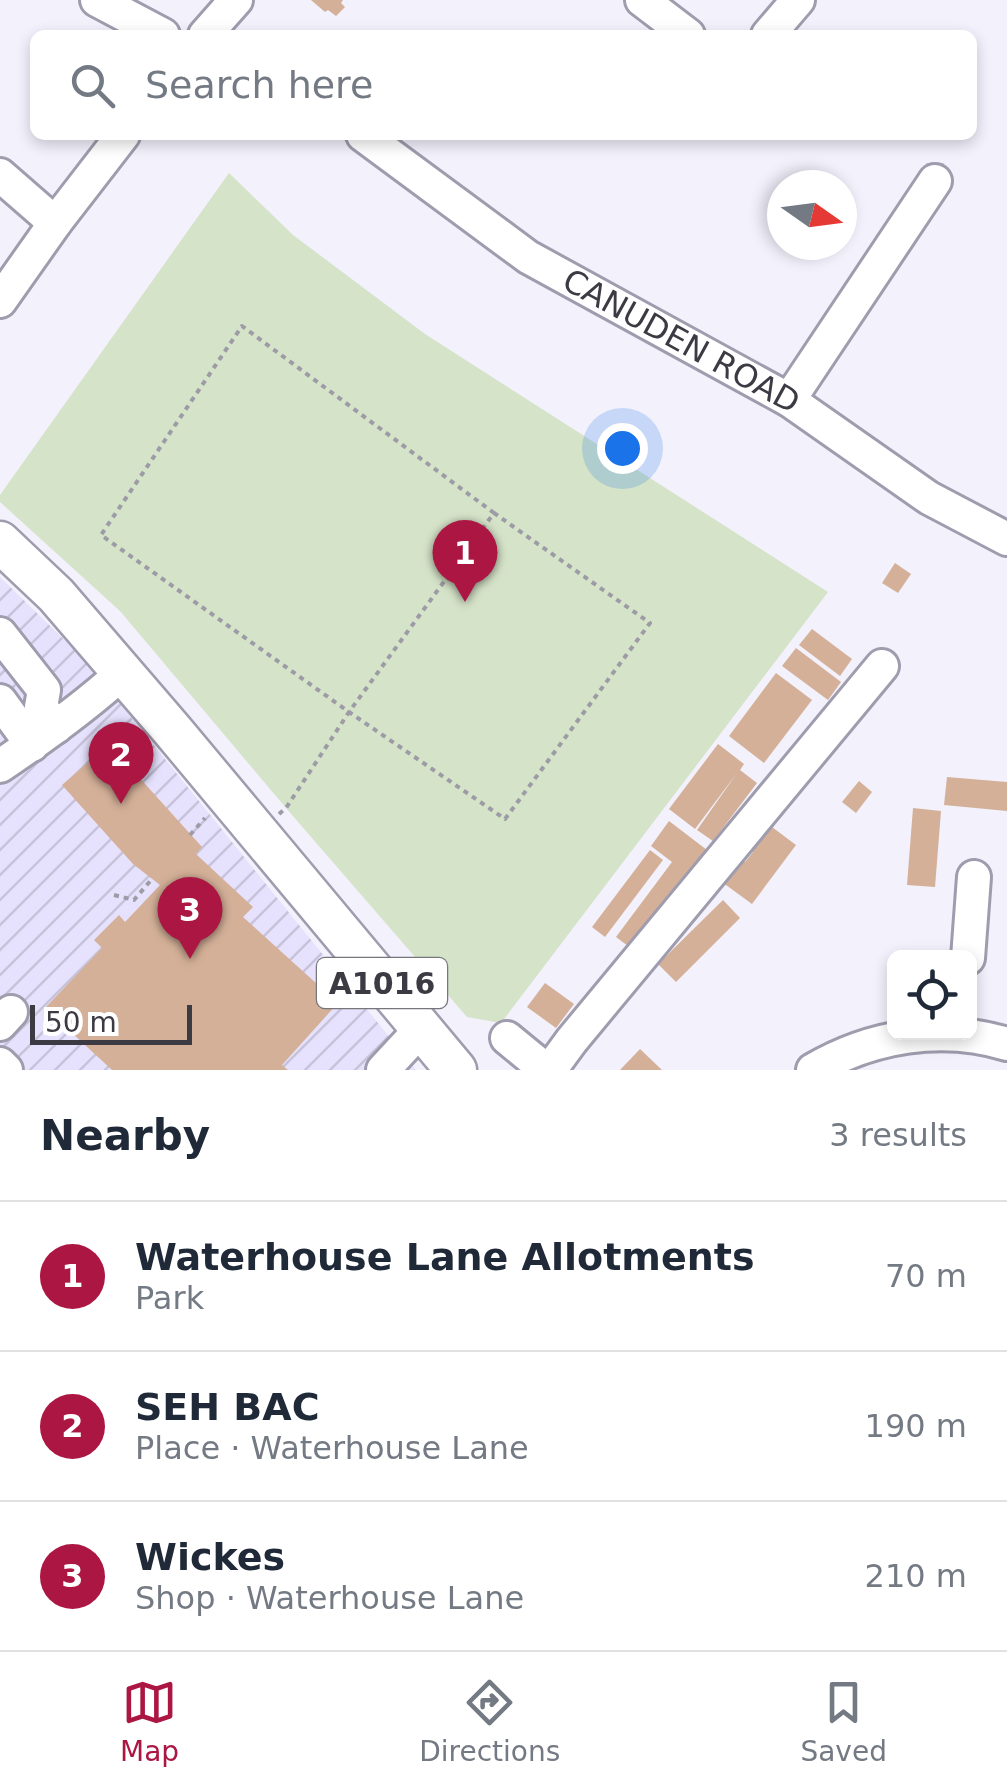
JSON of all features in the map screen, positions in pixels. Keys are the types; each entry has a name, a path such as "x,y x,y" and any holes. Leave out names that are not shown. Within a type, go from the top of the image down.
{"main road":[{"name":"A1016","path":"0,542 56,595 456,1070"}],"street":[{"path":"97,0 153,30"},
{"path":"642,0 681,30"},
{"path":"772,30 798,0"},
{"path":"0,301 119,140"},
{"name":"CANUDEN ROAD","path":"371,140 528,257 789,400 929,498 1007,540"},
{"path":"0,175 55,222"},
{"path":"789,400 934,181"},
{"path":"0,634 44,690 44,736"},
{"path":"507,1038 548,1070 882,666"},
{"path":"0,766 97,696 122,672"},
{"path":"0,700 19,706 44,690"},
{"path":"0,700 44,736"},
{"path":"969,950 974,877"},
{"path":"387,1066 412,1019"},
{"path":"977,1037 1007,1044"},
{"path":"813,1070 848,1052 888,1040"},
{"path":"0,1064 6,1070"}],"path":[{"path":"242,326 494,513 650,623 506,819 101,535 242,326"},
{"path":"256,832 286,808 349,712 494,513"},
{"path":"190,835 205,818"},
{"path":"114,895 134,900 152,879"}],"shaded area":[{"path":"0,577 86,661 416,1070 0,1070"}],"green space":[{"path":"229,173 293,235 425,334 828,592 501,1023 467,1017 120,611 0,502 0,495"}],"building":[{"path":"311,0 343,0 345,7 336,16"},
{"path":"895,563 911,574 898,593 882,583"},
{"path":"812,629 852,659 840,676 799,645"},
{"path":"796,648 841,682 828,700 782,666"},
{"path":"776,673 812,700 764,763 729,736"},
{"path":"109,744 202,847 196,854 253,907 243,917 338,1003 282,1065 288,1070 112,1070 45,1008 102,948 94,940 119,915 125,922 160,885 133,864 62,785"},
{"path":"718,744 744,764 740,770 757,783 713,841 697,830 737,773 695,829 669,809"},
{"path":"947,777 1007,782 1007,811 944,805"},
{"path":"859,781 872,792 856,813 842,802"},
{"path":"913,808 941,811 935,887 907,885"},
{"path":"760,818 796,845 752,904 715,877 733,854 745,862 753,852 741,843"},
{"path":"669,821 707,850 632,949 616,937 672,862 651,846"},
{"path":"650,850 663,860 605,937 592,927"},
{"path":"723,900 740,918 676,982 658,964"},
{"path":"545,983 574,1004 556,1028 527,1007"},
{"path":"640,1049 662,1070 620,1070"}],"place":[{"name":"Waterhouse Lane Allotments","path":"465,602"},
{"name":"SEH BAC","path":"121,804"},
{"name":"Wickes","path":"190,959"}]}
